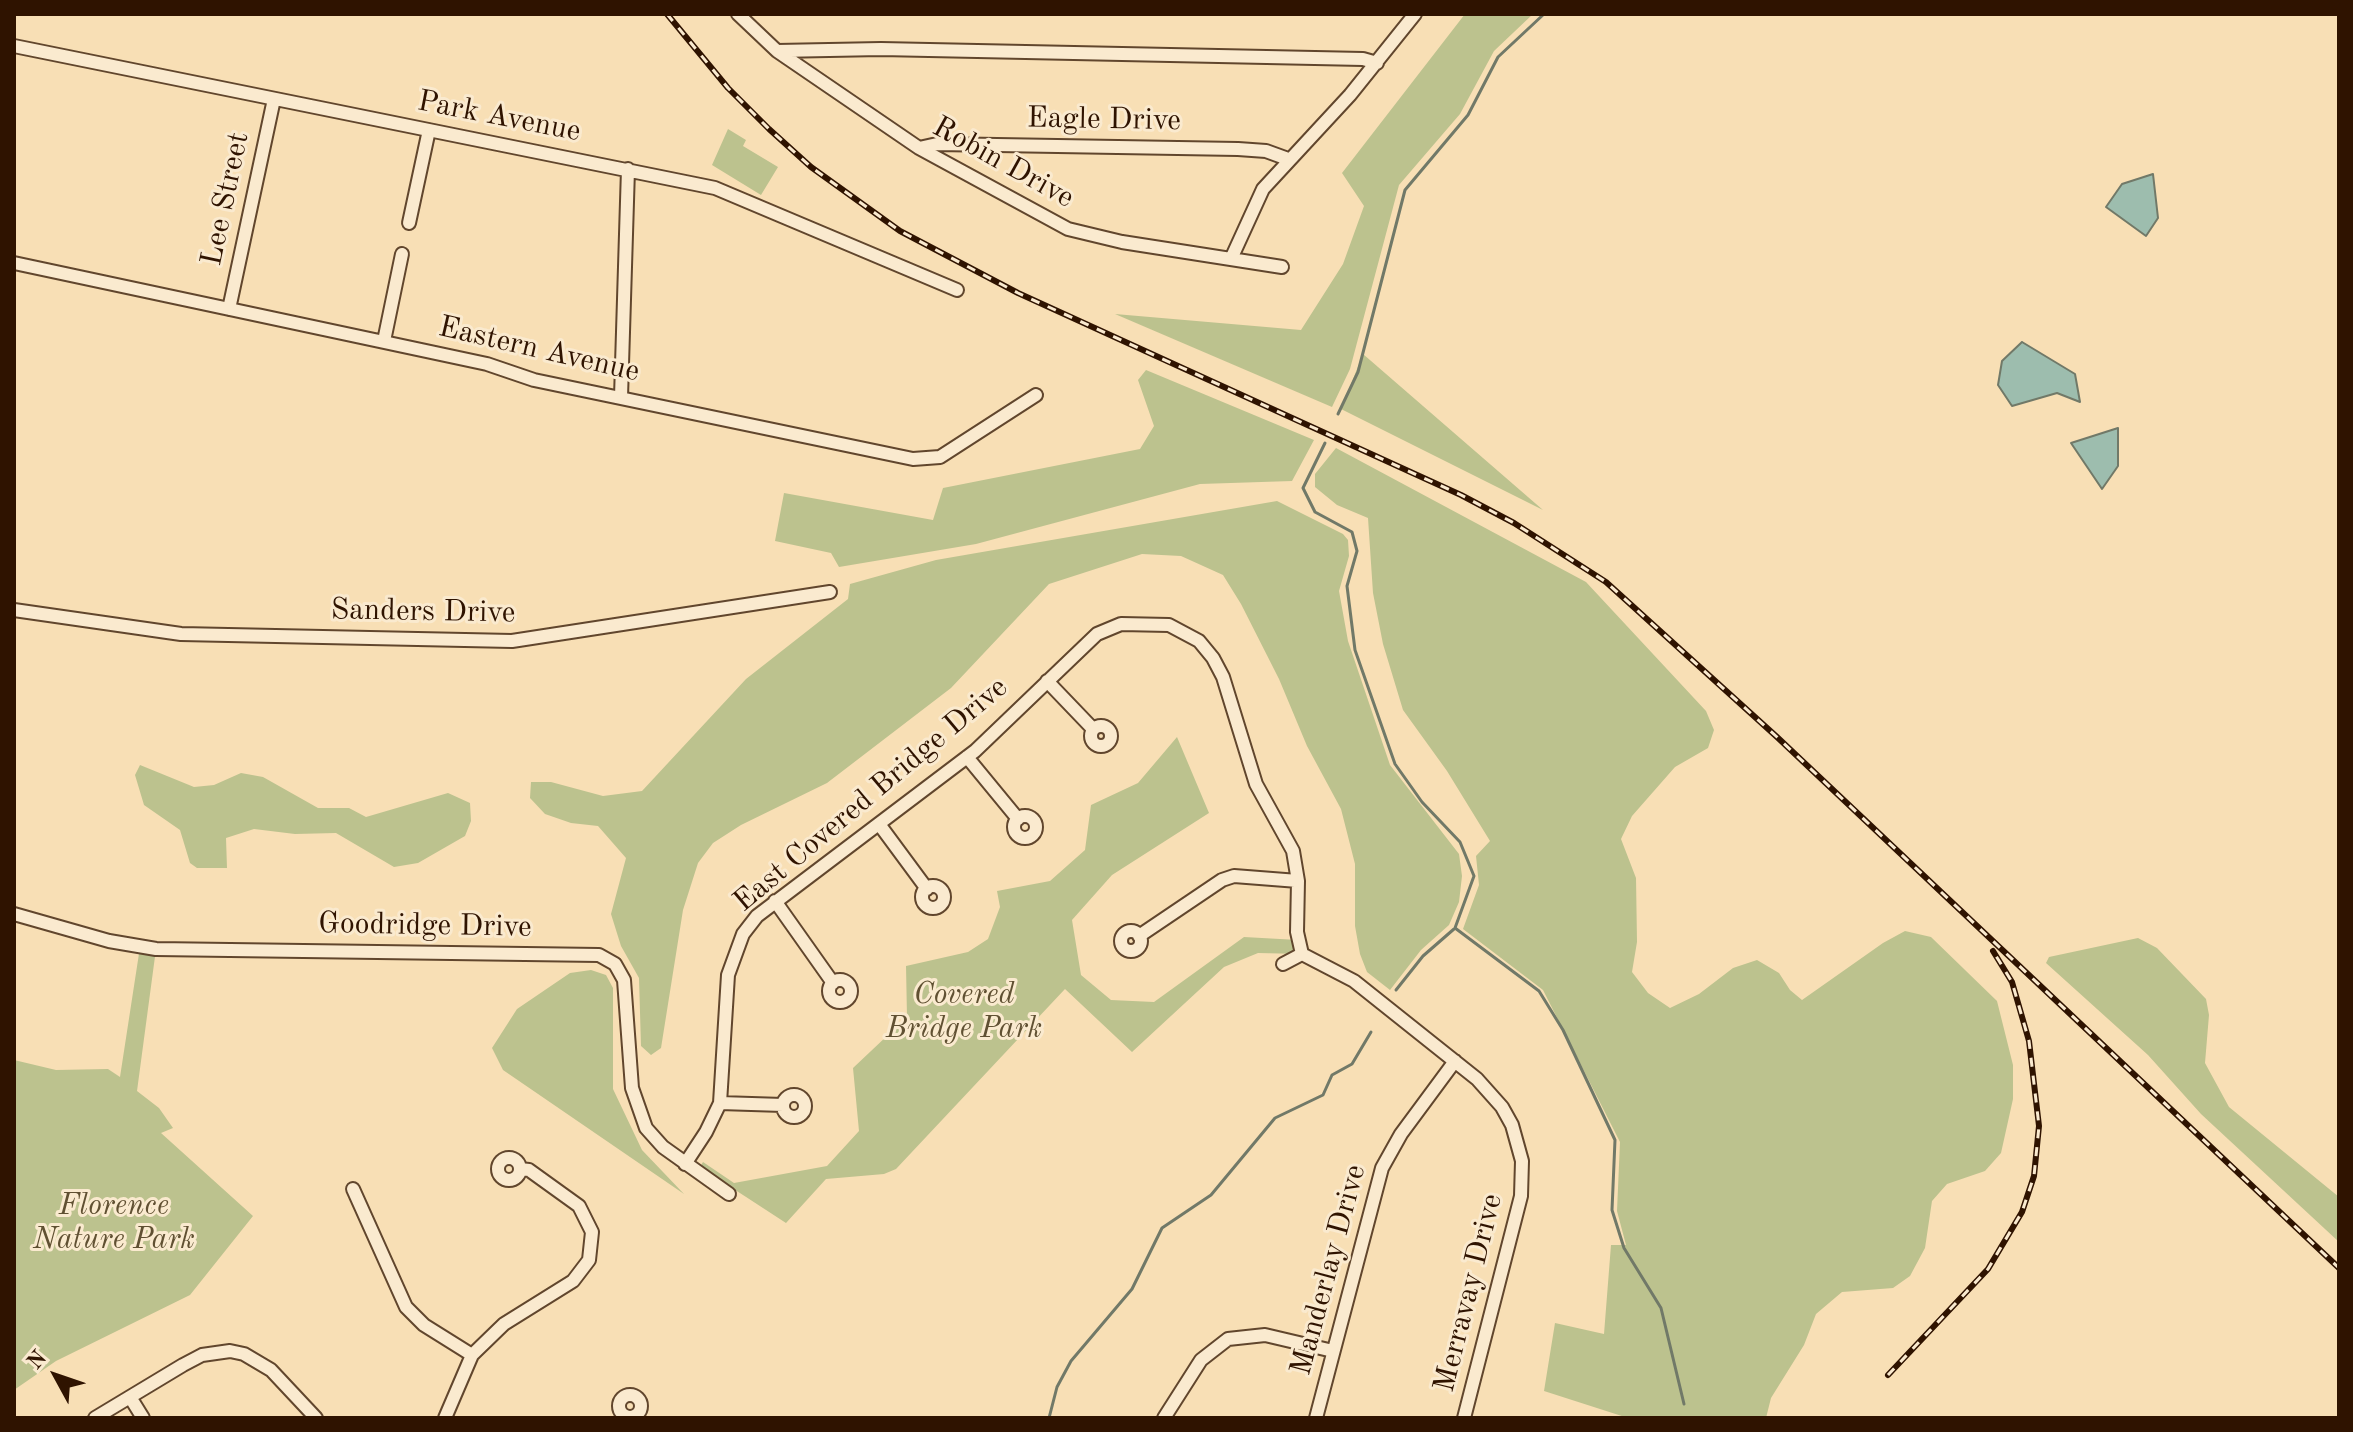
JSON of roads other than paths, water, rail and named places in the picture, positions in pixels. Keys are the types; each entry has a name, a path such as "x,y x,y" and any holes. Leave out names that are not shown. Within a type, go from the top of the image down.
{"street":[{"name":"Robin Drive","path":"738,14 777,51 919,148 1068,229 1282,267"},
{"path":"1231,259 1257,198 1288,159 1312,137 1377,63 1415,14"},
{"name":"Park Avenue","path":"14,46 715,188 957,290"},
{"path":"777,51 881,49 1363,59 1377,63"},
{"name":"Lee Street","path":"229,309 274,99"},
{"path":"409,223 429,130"},
{"name":"Eagle Drive","path":"919,148 937,144 1238,149 1266,151 1288,159"},
{"path":"621,397 628,169"},
{"path":"384,341 402,254"},
{"name":"Eastern Avenue","path":"14,263 487,364 534,380 924,460 940,457 1036,395"},
{"name":"Sanders Drive","path":"14,610 181,634 512,641 830,592"},
{"name":"East Covered Bridge Drive","path":"685,1164 720,1103 731,965 743,934 775,901 967,757 1097,634 1121,624 1169,625 1199,641 1213,658 1223,677 1256,784 1293,851 1298,881 1297,932 1302,954"},
{"path":"1047,681 1093,729"},
{"path":"967,757 1018,819"},
{"path":"879,824 927,889"},
{"path":"1139,936 1222,880 1234,876 1298,881"},
{"path":"775,901 833,983"},
{"name":"Goodridge Drive","path":"14,914 109,941 156,949 599,955 615,964 624,980 632,1088 638,1110 657,1141 729,1194"},
{"path":"1283,964 1302,954 1307,960 1354,981 1455,1061"},
{"name":"Manderlay Drive","path":"1316,1418 1382,1168 1401,1134 1455,1061"},
{"name":"Merravay Drive","path":"1455,1061 1477,1079 1502,1107 1519,1145 1523,1177 1509,1247 1464,1418"},
{"path":"720,1103 783,1105"},
{"path":"445,1418 472,1355 504,1324 573,1281 589,1260 592,1232 588,1218 569,1197 529,1170 520,1169"},
{"path":"353,1189 406,1307 424,1325 472,1355"},
{"path":"1164,1418 1201,1360 1228,1339 1265,1335 1333,1351"},
{"path":"95,1418 202,1355 230,1351 244,1354 271,1370 316,1418"},
{"path":"130,1397 143,1418"}],"waterway":[{"path":"1338,414 1358,372 1405,190 1468,115 1498,57 1544,14"},
{"path":"1325,443 1303,488 1315,512 1352,532 1357,551 1347,586 1355,650 1395,764 1422,802 1460,842 1474,876 1455,928 1539,991 1563,1030 1615,1140 1612,1210 1624,1248 1661,1308 1684,1404"},
{"path":"1396,990 1423,956 1454,929"},
{"path":"1049,1418 1057,1387 1071,1361 1132,1289 1162,1228 1211,1195 1275,1118 1323,1095 1332,1075 1352,1064 1371,1032"}],"railway":[{"path":"667,14 728,88 769,129 811,167 900,231 1018,293 1461,495 1514,523 1606,582 1777,737 2339,1268"},
{"path":"1888,1375 1988,1269 2022,1212 2034,1176 2039,1126 2029,1041 2012,982 1993,951"}],"park label":[{"name":"Covered Bridge Park","path":"964,1012"},
{"name":"Florence Nature Park","path":"114,1223"}]}
